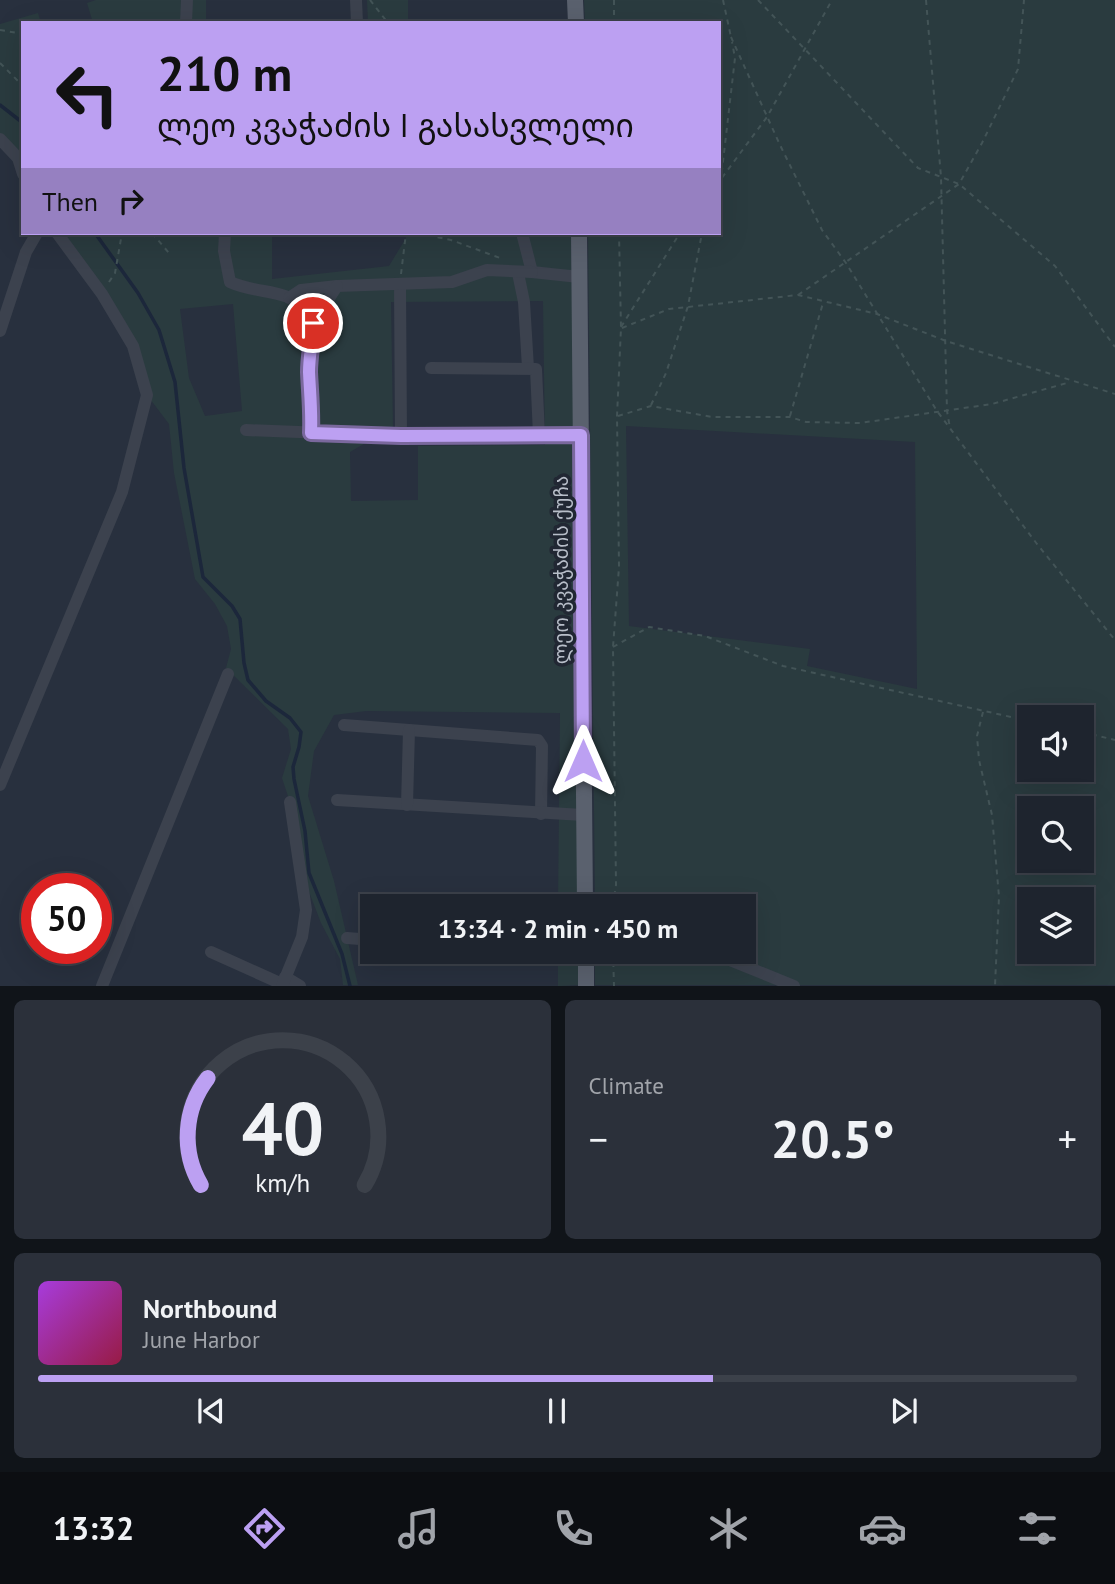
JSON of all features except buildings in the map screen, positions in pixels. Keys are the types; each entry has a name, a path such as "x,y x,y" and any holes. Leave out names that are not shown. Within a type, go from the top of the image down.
{"main road":[{"path":"575,0 576,21"},
{"name":"ლეო კვაჭაძის ქუჩა","path":"579,235 585,894"},
{"path":"586,964 586,985"}],"street":[{"path":"186,21 187,0"},
{"path":"355,0 357,21"},
{"path":"0,139 18,158 21,168"},
{"path":"0,331 26,252 36,235"},
{"path":"0,785 122,492 147,395 133,346 102,294 58,235"},
{"path":"225,235 224,251 230,282 289,298 304,309 313,323 309,370 311,433"},
{"path":"523,235 528,368"},
{"path":"289,298 301,290 337,286 452,282 488,270 579,277"},
{"path":"400,285 401,436"},
{"path":"313,323 337,286"},
{"path":"431,368 536,369 539,435"},
{"path":"246,430 401,436 581,435"},
{"path":"102,985 229,674"},
{"path":"344,725 538,740 542,746 541,814"},
{"path":"407,805 410,730"},
{"path":"337,800 583,815"},
{"path":"283,982 302,937 306,910 290,802"},
{"path":"348,938 360,939"},
{"path":"211,952 283,982 300,985"},
{"path":"741,964 794,985"}],"path":[{"path":"370,0 386,21"},
{"path":"614,0 614,21"},
{"path":"721,173 735,58 723,0"},
{"path":"758,0 918,168 959,184 1055,266 1115,347"},
{"path":"721,180 767,117 832,0"},
{"path":"926,0 941,177 947,411 950,430"},
{"path":"798,295 959,184 1018,69 1024,0"},
{"path":"0,30 21,34"},
{"path":"731,37 822,230 846,262 937,411 1037,544 1115,640"},
{"path":"0,63 21,84"},
{"path":"102,294 115,273 122,235"},
{"path":"154,235 169,253"},
{"path":"400,285 405,235"},
{"path":"427,235 451,240 504,260"},
{"path":"615,894 613,647 619,567 619,235"},
{"path":"621,328 679,235"},
{"path":"651,406 666,373 688,306 702,235"},
{"path":"621,328 669,309 798,295 877,314 946,341 1069,382 1115,394"},
{"path":"790,417 823,302"},
{"path":"617,416 651,406 712,417 790,417 806,422 859,423 992,404 1069,382"},
{"path":"613,647 649,627 705,636 783,666 1017,718"},
{"path":"983,711 977,736 979,760 992,815 999,897 995,985"},
{"path":"1094,735 1115,740"},
{"path":"613,964 614,985"}],"shaded area":[{"path":"96,0 206,0 206,21 92,21 87,3"},
{"path":"367,0 408,0 408,21 368,21"},
{"path":"584,0 1115,0 1115,985 595,985 595,964 756,964 756,894 595,894 588,235 721,235 721,21 585,21","holes":["626,426 915,442 917,689 807,666 810,649 629,626"]},
{"path":"38,13 40,21 21,21 21,171 0,139 0,24"},
{"path":"58,235 272,235 272,279 389,266 406,235 571,235 579,894 558,894 560,713 366,711 334,715 314,751 308,796 334,881 358,985 343,985 340,959 321,923 303,876 290,802 282,778 291,749 288,729 226,668 231,649 227,626 215,604 195,579 174,473 169,424 147,395 133,346","holes":["543,301 545,445 418,446 418,500 351,501 350,452 393,427 391,302","233,304 242,411 205,416 189,378 180,309"]},
{"path":"558,964 579,964 579,985 558,986"}],"waterway":[{"path":"0,105 21,121"},
{"path":"96,235 138,293 159,330 175,382 184,468 203,577 232,606 240,619 248,680 266,701 290,718 301,732 293,767 305,831 309,873 342,954 350,986"}],"route":[{"path":"313,323 309,370 311,433 401,436 581,435 583,761"}]}
